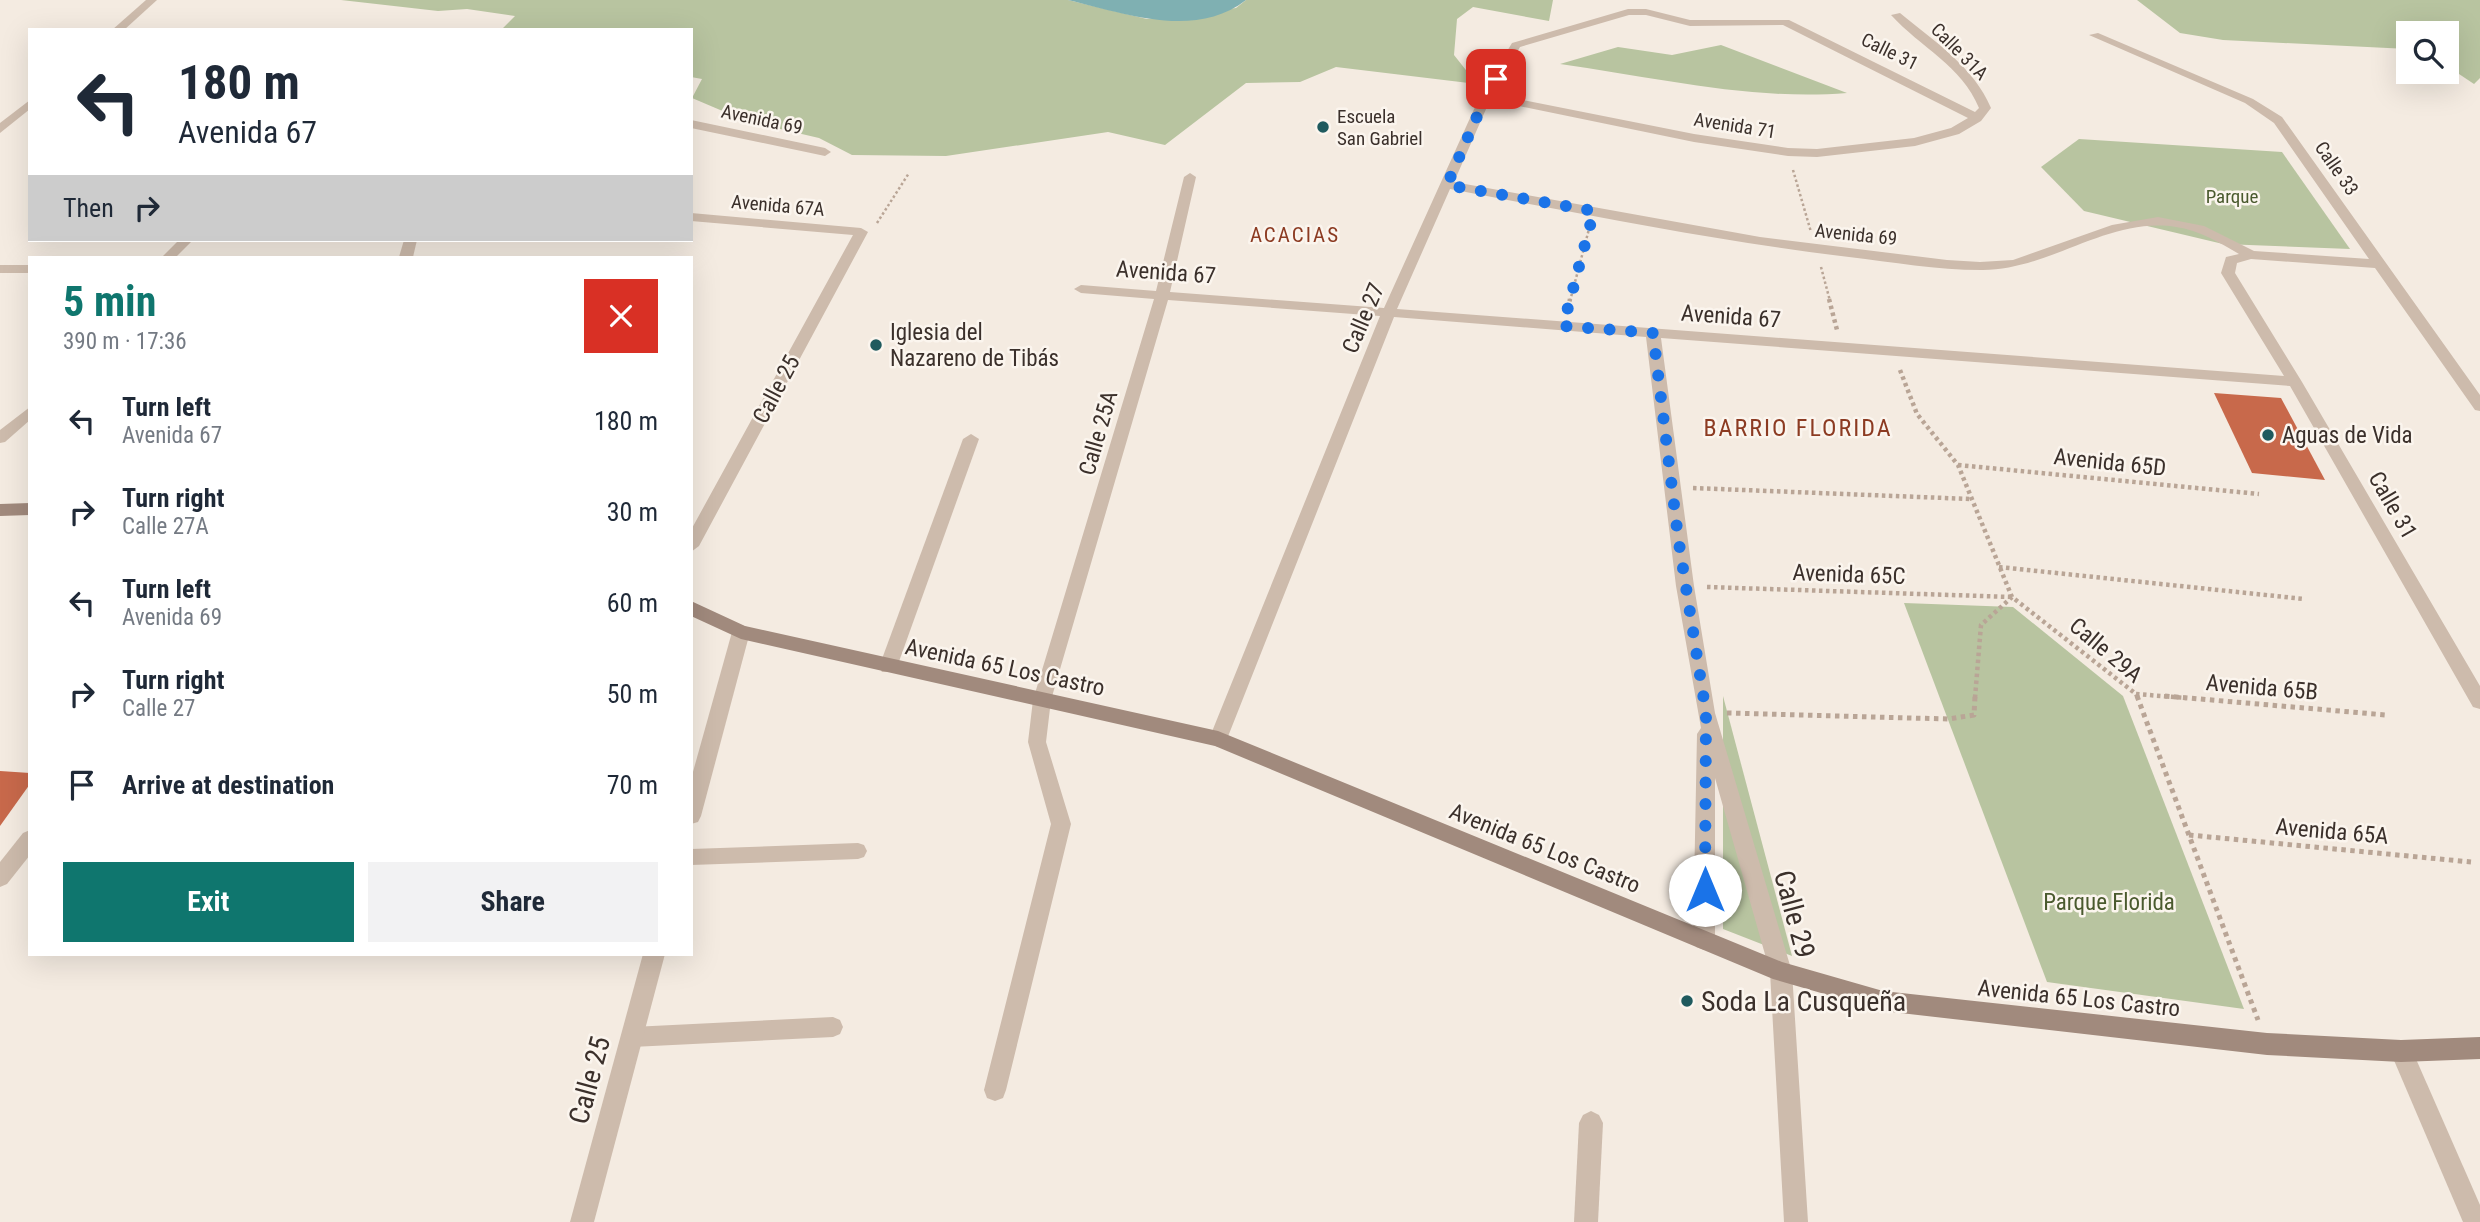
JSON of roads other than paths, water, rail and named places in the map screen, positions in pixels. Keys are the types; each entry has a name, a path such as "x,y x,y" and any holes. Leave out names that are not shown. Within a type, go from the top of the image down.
{"street":[{"path":"119,28 152,0"},
{"name":"Calle 27","path":"1218,739 1389,313 1486,96 1517,45 1628,12 1646,12 1690,23 1785,22"},
{"name":"Calle 31A","path":"1896,15 1949,59 1977,88 1985,108 1977,118"},
{"name":"Calle 31","path":"1785,22 1977,118"},
{"name":"Calle 33","path":"2094,35 2266,110 2286,130 2480,406"},
{"name":"Avenida 71","path":"1486,96 1707,141 1788,152 1870,149 1915,142 1955,131 1977,118"},
{"path":"0,128 28,105"},
{"path":"0,113 15,116"},
{"name":"Avenida 69","path":"693,124 825,152"},
{"name":"Calle 25A","path":"995,1090 1060,824 1037,742 1042,701 1163,295 1190,177"},
{"name":"Avenida 69","path":"1447,185 1776,245 1973,266 2022,262 2128,224 2146,221 2175,221 2199,227 2252,255"},
{"name":"Avenida 67A","path":"693,217 861,232"},
{"name":"Calle 25","path":"693,542 861,232"},
{"path":"170,256 184,242"},
{"name":"Avenida 69","path":"2231,260 2252,255 2380,264"},
{"name":"Calle 31","path":"2231,260 2228,273 2295,382 2480,702"},
{"path":"0,269 28,269"},
{"name":"Avenida 67","path":"1081,289 2295,382"},
{"name":"Calle 29","path":"1653,333 1671,487 1706,713 1781,972 1796,1222"},
{"path":"0,438 28,414"},
{"path":"888,667 971,439"},
{"path":"2,512 28,509"},
{"name":"Avenida 65 Los Castro","path":"693,609 741,632 1218,739 1781,972 1883,1001 2267,1044 2401,1051 2480,1048"},
{"path":"693,809 741,632"},
{"name":"Calle 29","path":"1704,940 1706,713"},
{"path":"0,878 28,842"},
{"name":"Calle 25","path":"582,1222 653,956"},
{"path":"2401,1051 2475,1222"},
{"path":"1586,1222 1591,1124"}],"lane":[{"path":"693,857 858,852"},
{"path":"632,1037 833,1027"}],"water":[{"path":"1068,0 1246,0 1226,12 1204,19 1182,21 1135,16"}],"place":[{"name":"Escuela San Gabriel","path":"1323,127"},
{"name":"Iglesia del Nazareno de Tibás","path":"876,345"},
{"name":"Aguas de Vida","path":"2268,435"},
{"name":"Soda La Cusqueña","path":"1687,1001"}],"district":[{"name":"ACACIAS","path":"1295,235"},
{"name":"BARRIO FLORIDA","path":"1798,428"}],"park label":[{"name":"Parque","path":"2232,196"},
{"name":"Parque Florida","path":"2109,902"}]}
